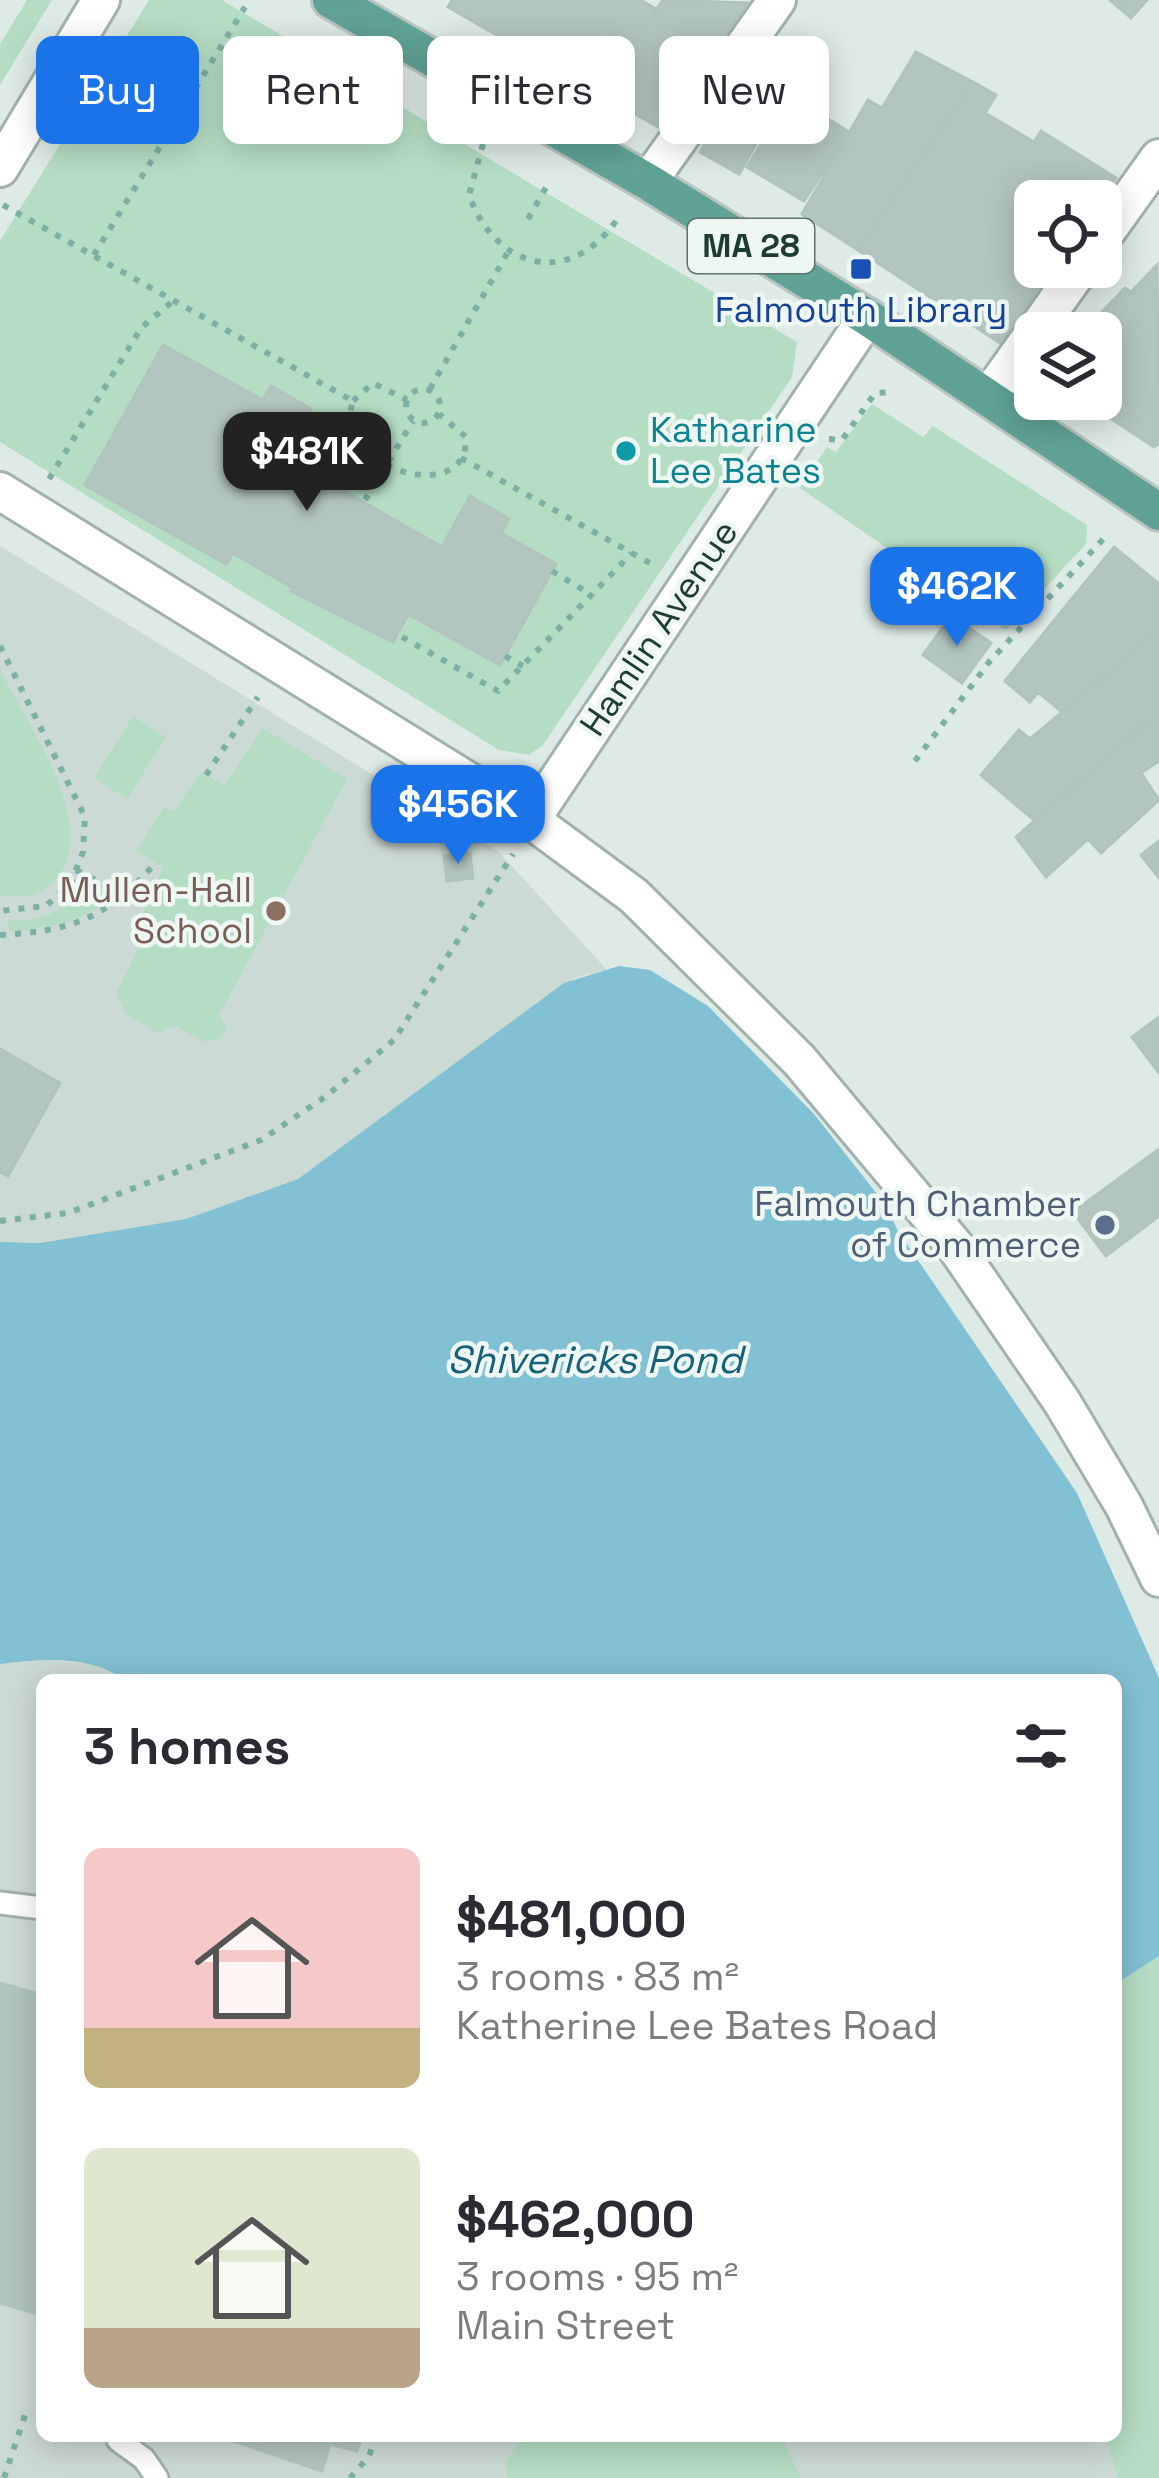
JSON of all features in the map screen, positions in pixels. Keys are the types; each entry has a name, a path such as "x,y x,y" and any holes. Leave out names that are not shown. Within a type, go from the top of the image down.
{"main road":[{"name":"MA 28","path":"331,0 648,182 867,317 1159,512"}],"street":[{"path":"0,168 101,0"},
{"path":"648,182 777,0"},
{"path":"1122,212 1156,168"},
{"path":"988,396 1066,288"},
{"name":"Hamlin Avenue","path":"531,820 867,317"},
{"path":"15,500 531,820 634,896 857,1125 955,1246 1062,1402 1124,1506 1159,1578"}],"lane":[{"path":"0,1903 36,1907"},
{"path":"121,2442 144,2458 157,2478"}],"path":[{"path":"93,256 244,7"},
{"path":"483,144 469,195 490,237 509,250 531,261 557,263 582,257 601,243 616,221"},
{"path":"527,219 549,182"},
{"path":"0,204 353,401"},
{"path":"430,389 509,250"},
{"path":"15,500 141,328 173,301"},
{"path":"406,400 373,383 362,388 350,410 358,436 386,465 429,474 452,468 466,437 439,415"},
{"path":"418,389 430,389 440,399 439,415 430,422 414,420 406,411 406,400 418,389"},
{"path":"819,440 842,440 875,393 892,392"},
{"path":"365,500 414,420"},
{"path":"460,458 668,573"},
{"path":"915,761 991,662 1108,534"},
{"path":"402,637 498,691 632,553"},
{"path":"552,571 592,594"},
{"path":"0,646 85,818 83,852 71,883 46,906 2,912 0,933 83,924 126,896 152,867"},
{"path":"505,656 523,666"},
{"path":"206,775 258,697"},
{"path":"0,1221 68,1213 261,1140 325,1096 394,1040 531,820"},
{"path":"76,869 126,896"},
{"path":"4,2478 26,2412"},
{"path":"350,2478 369,2456 374,2442"}],"shaded area":[{"name":"Mullen-Hall School","path":"0,546 499,852 607,970 577,977 550,995 298,1179 186,1219 40,1243 0,1242"},
{"path":"43,1659 103,1664 116,1674 36,1674 36,2442 1107,2442 1118,2478 0,2478 0,1664"}],"green space":[{"path":"27,0 52,0 0,85 0,44"},
{"path":"149,0 222,0 283,36 223,36 223,144 403,144 403,108 427,122 427,144 464,144 797,342 792,377 543,745 529,755 499,750 0,442 0,241 60,144 199,144 199,36 127,36"},
{"path":"872,404 923,437 933,426 1087,525 1086,544 1006,630 800,488 827,447 836,452"},
{"path":"0,670 56,777 70,836 66,862 52,883 21,897 0,895"},
{"path":"133,716 166,737 127,799 94,778"},
{"path":"262,728 347,779 219,1015 227,1028 220,1039 205,1042 175,1026 158,1033 126,1014 116,993 138,950 135,931 163,868 137,851 164,807 174,811 201,772 225,785"},
{"path":"84,880 113,896 64,923 9,931 8,920 53,913"},
{"path":"1159,1956 1159,2478 1118,2478 1107,2442 1122,2442 1122,1980"},
{"path":"519,2442 784,2442 801,2478 507,2478 506,2462"}],"water":[{"name":"Shivericks Pond","path":"619,966 650,970 708,1006 814,1114 885,1204 898,1231 1077,1493 1159,1678 1159,1956 1122,1980 1122,1674 114,1674 81,1662 0,1664 0,1242 40,1243 186,1219 298,1179 564,983"}],"building":[{"path":"452,0 640,0 658,10 635,40 635,36 498,36 448,7"},
{"path":"663,0 747,3 735,25 742,29 737,36 659,36 659,127 635,114 635,39"},
{"path":"1110,0 1147,0 1131,18"},
{"path":"916,52 973,82 858,250 802,214 868,100 882,108"},
{"path":"973,82 996,95 985,113 1034,142 1041,131 1116,178 1014,180 1014,288 1038,288 1022,312 1014,312 1014,323 1000,343 858,250"},
{"path":"829,120 849,132 804,201 747,167 761,144 829,144"},
{"path":"705,144 756,144 739,174 700,152"},
{"path":"1157,265 1159,443 1154,447 1113,420 1122,420 1122,312 1102,312 1125,288 1131,292"},
{"path":"163,345 263,400 271,386 311,409 284,457 442,547 470,496 509,519 501,533 556,564 500,665 408,614 393,642 291,591 293,588 233,553 226,564 85,485"},
{"path":"1114,547 1159,584 1159,622 1103,678 1061,711 1038,692 1030,702 1005,681"},
{"path":"951,616 991,643 962,683 923,655"},
{"path":"1159,622 1159,712 1035,821 981,775 1019,730 1030,739 1103,678"},
{"path":"1159,712 1159,761 1141,773 1159,800 1101,853 1088,839 1046,877 1016,837"},
{"path":"1159,841 1159,878 1141,855"},
{"path":"470,853 473,878 447,881 444,856"},
{"path":"1159,1017 1159,1073 1132,1037"},
{"path":"0,1049 60,1083 8,1176 0,1172"},
{"path":"1159,1149 1159,1216 1106,1256 1073,1212"},
{"path":"0,1983 36,1993 36,2313 0,2303"},
{"path":"237,2442 360,2442 357,2451 330,2444 322,2471"}],"place":[{"name":"Falmouth Library","path":"861,269"},
{"name":"Katharine Lee Bates","path":"626,451"},
{"name":"Mullen-Hall School","path":"276,911"},
{"name":"Falmouth Chamber of Commerce","path":"1105,1225"}]}
